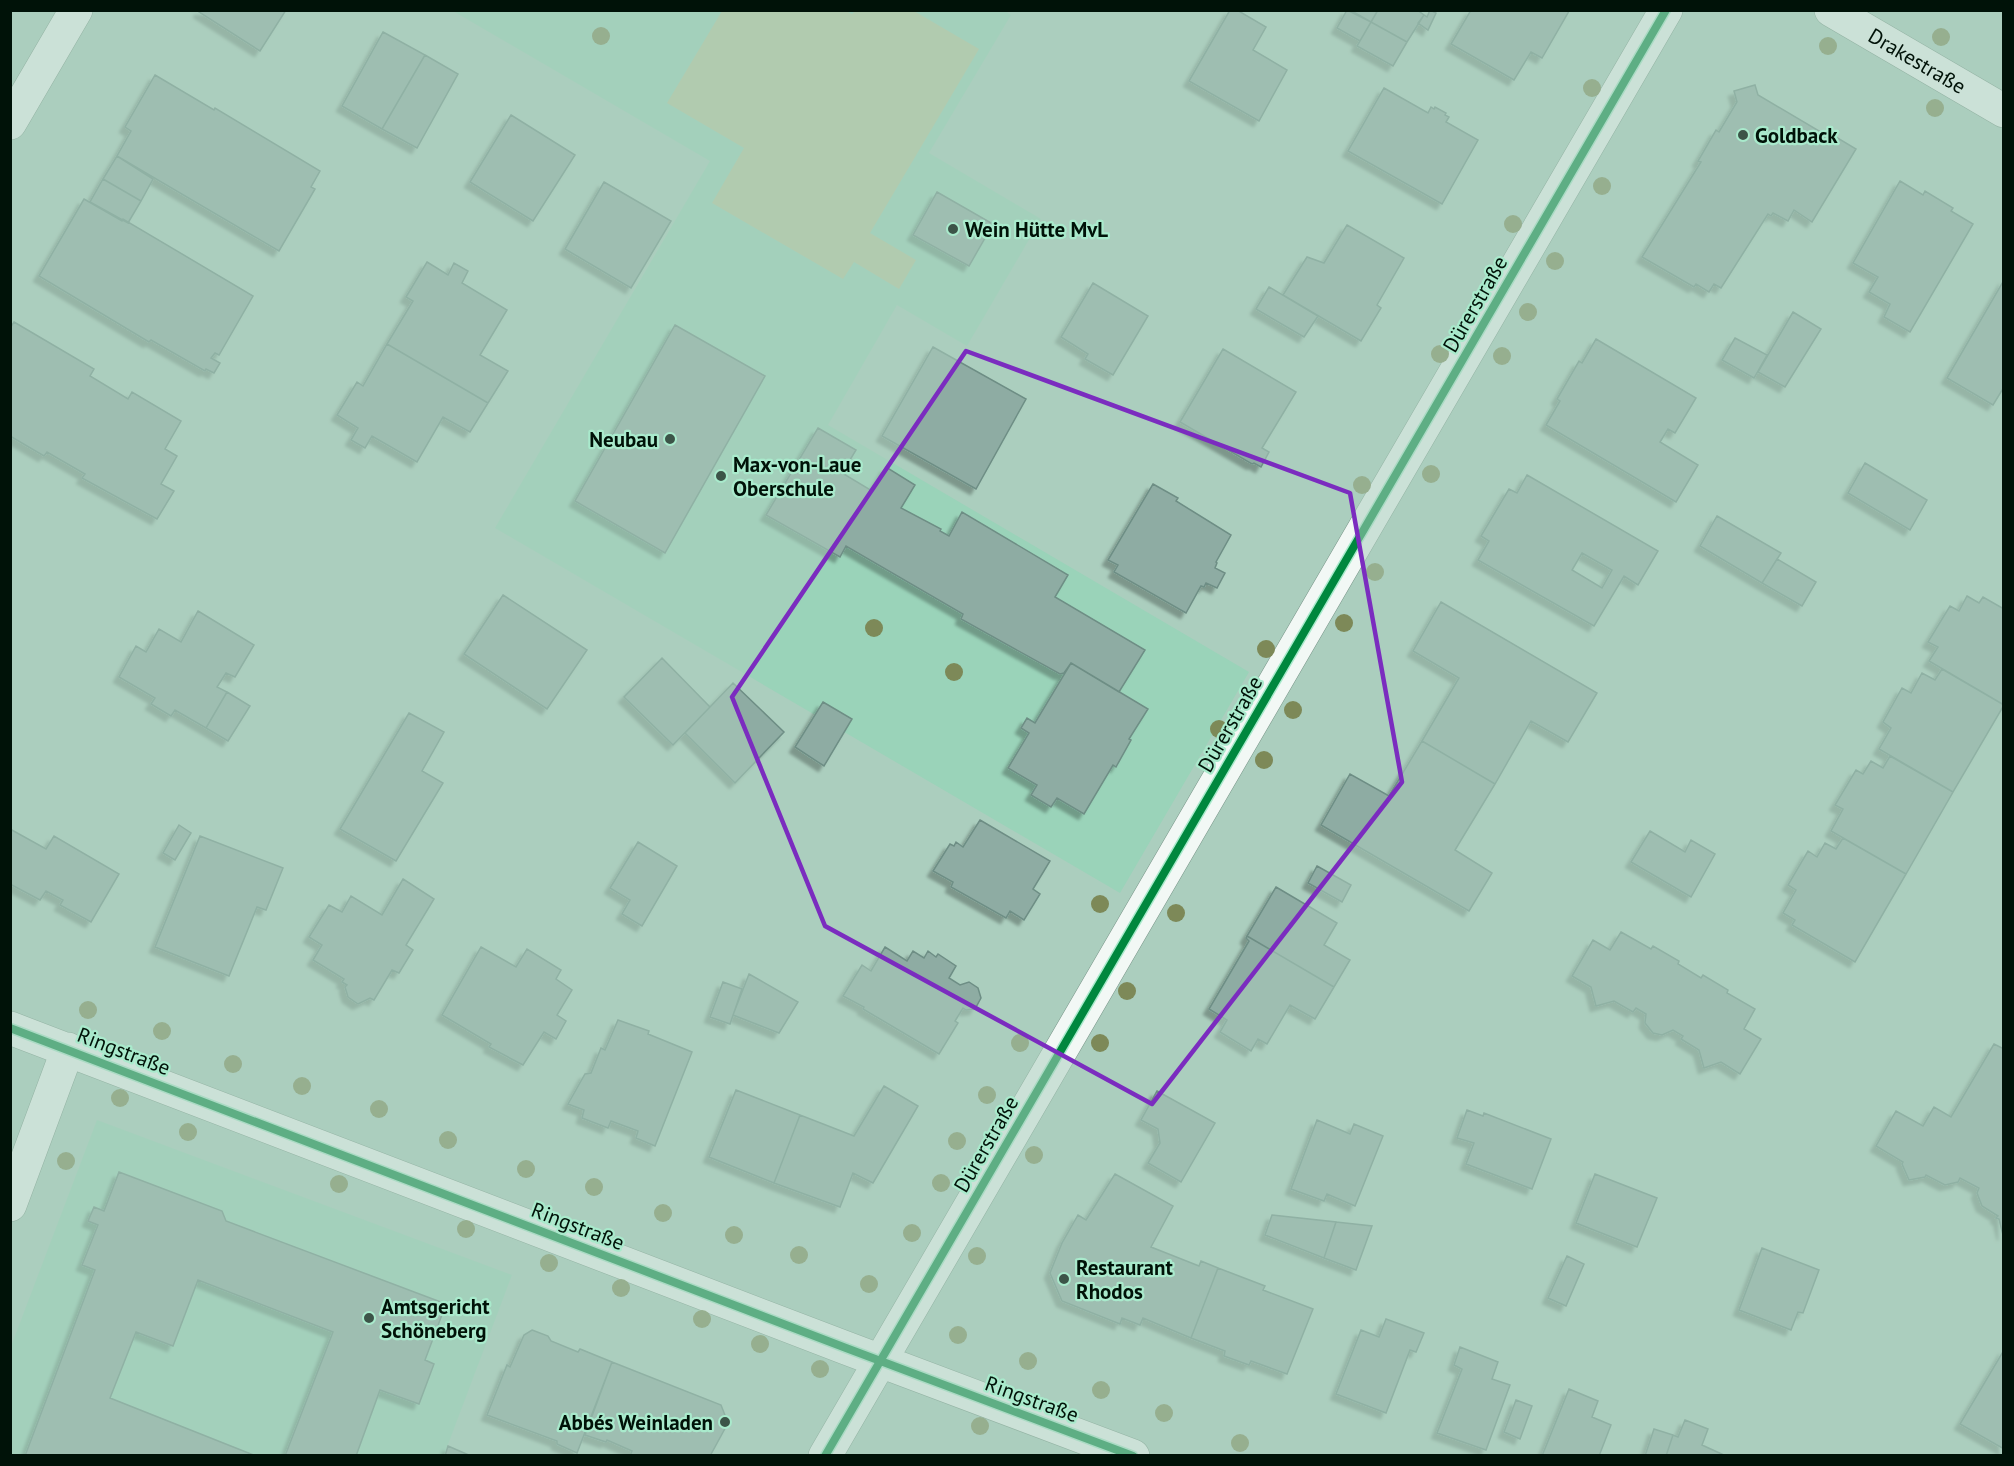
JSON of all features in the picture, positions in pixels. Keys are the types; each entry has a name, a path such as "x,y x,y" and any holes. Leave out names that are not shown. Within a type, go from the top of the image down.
{"street":[{"path":"10,123 76,10"},
{"name":"Dürerstraße","path":"825,1455 1666,10"},
{"name":"Drakestraße","path":"1831,10 2004,111"},
{"name":"Ringstraße","path":"10,1028 880,1361 1133,1455"},
{"path":"10,1205 68,1049"}],"highlighted area":[{"path":"966,351 1350,493 1402,782 1152,1104 825,926 732,697"}],"shaded area":[{"name":"Max-von-Laue Oberschule","path":"1004,10 1011,15 929,153 1041,219 967,346 897,305 828,425 1249,672 1120,893 495,528 710,161 453,11"},
{"path":"722,11 846,11 852,14 855,11 914,11 979,49 870,233 916,260 899,289 854,262 843,279 712,203 744,148 667,103"},
{"path":"97,1120 512,1275 444,1455 11,1455 10,1349"}],"building":[{"path":"200,10 286,10 260,51 199,12"},
{"path":"1230,10 1237,10 1266,27 1253,50 1287,70 1259,121 1189,81"},
{"path":"1347,10 1371,22 1360,41 1337,28"},
{"path":"1350,10 1378,10 1371,22"},
{"path":"1378,10 1417,10 1424,15 1407,42 1371,22"},
{"path":"1430,10 1436,13 1428,30 1418,23 1424,15 1427,17"},
{"path":"1471,10 1569,11 1542,58 1531,52 1514,80 1451,44"},
{"path":"1371,22 1407,42 1393,66 1357,46"},
{"path":"383,32 425,55 382,129 342,106"},
{"path":"425,55 458,74 417,148 382,129"},
{"path":"155,75 320,171 311,187 315,189 279,251 117,156 131,131 125,127"},
{"path":"1755,85 1758,95 1824,134 1826,131 1856,149 1812,222 1794,210 1788,221 1773,213 1771,216 1768,214 1721,288 1714,284 1709,292 1696,284 1694,287 1642,257 1701,162 1698,161 1716,130 1719,132 1737,102 1734,91"},
{"path":"1384,88 1428,113 1431,107 1434,109 1435,107 1446,113 1445,115 1449,117 1446,122 1478,140 1442,204 1348,151"},
{"path":"511,115 575,155 533,221 470,182"},
{"path":"117,156 153,179 141,201 103,179"},
{"path":"103,179 141,201 128,223 90,202"},
{"path":"1900,181 1923,195 1925,191 1953,208 1951,211 1973,224 1910,332 1884,317 1890,304 1869,292 1878,277 1853,263"},
{"path":"604,182 671,221 631,288 565,249"},
{"name":"Wein Hütte MvL","path":"937,192 993,224 969,266 913,235"},
{"path":"84,199 122,221 123,219 253,296 219,355 215,353 211,358 220,363 214,373 206,369 205,371 151,340 149,342 39,276"},
{"path":"1347,225 1404,258 1377,305 1381,308 1361,341 1283,295 1307,257 1324,263"},
{"path":"427,262 448,275 454,263 468,271 462,283 507,310 480,355 508,371 488,403 387,344 413,301 406,297"},
{"path":"2004,280 2004,387 1993,405 1947,378"},
{"path":"1093,283 1148,316 1113,375 1085,359 1088,354 1061,337"},
{"path":"1269,287 1318,316 1304,337 1256,309"},
{"path":"1793,312 1821,329 1785,387 1758,372"},
{"path":"14,322 94,369 90,376 128,399 132,392 181,421 165,449 177,456 161,484 174,491 157,519 82,478 85,474 47,452 44,456 10,436 10,328"},
{"name":"Neubau","path":"675,325 765,376 665,553 575,501"},
{"path":"1735,338 1767,355 1754,378 1722,360"},
{"path":"1596,339 1696,398 1675,433 1668,429 1660,442 1698,465 1676,502 1546,425 1560,401 1557,399 1579,361 1582,363"},
{"path":"387,344 488,403 470,432 443,417 417,462 372,436 365,448 351,440 358,428 337,415 357,382 363,386"},
{"path":"933,347 1026,399 976,489 882,436"},
{"path":"1223,349 1296,392 1262,448 1269,452 1261,467 1180,422"},
{"path":"818,428 856,450 842,473 872,491 886,467 915,485 901,508 941,529 940,531 949,536 962,512 1068,575 1055,597 1145,650 1119,692 1071,663 1064,673 1060,674 961,619 963,614 846,546 840,557 766,515"},
{"path":"1865,463 1927,500 1910,530 1848,493"},
{"path":"1527,475 1658,551 1638,585 1624,576 1594,626 1478,560 1489,541 1481,536 1509,489 1517,493","holes":["1582,553 1612,570 1602,588 1572,570"]},
{"path":"1153,484 1178,498 1176,501 1231,535 1216,562 1215,568 1225,573 1217,588 1206,583 1204,587 1201,586 1186,613 1114,572 1118,565 1108,560"},
{"path":"1717,516 1781,553 1762,583 1700,546"},
{"path":"1777,559 1816,582 1802,606 1762,583"},
{"path":"503,595 587,650 547,709 464,654"},
{"path":"1967,596 1979,603 1983,597 2004,609 2004,705 1929,661 1938,647 1928,642 1950,606 1959,611"},
{"path":"1441,602 1597,693 1568,742 1531,721 1495,784 1422,741 1459,678 1413,651"},
{"path":"198,611 254,645 235,677 226,673 217,687 227,692 206,728 175,710 171,716 151,704 155,698 119,677 136,646 146,652 159,629 181,642"},
{"path":"662,658 710,707 673,745 624,697"},
{"path":"1071,663 1148,709 1129,739 1131,740 1116,767 1113,765 1084,814 1057,798 1051,807 1031,795 1037,785 1008,768 1029,733 1021,728 1027,718 1035,723"},
{"path":"1942,669 2004,705 1953,792 1879,749 1891,728 1883,722 1902,688 1911,693 1922,673 1935,680"},
{"path":"733,683 784,732 735,783 685,733"},
{"path":"227,692 250,706 228,741 206,728"},
{"path":"823,702 852,719 824,766 795,747"},
{"path":"409,713 444,732 422,771 443,783 396,861 340,829"},
{"path":"1422,741 1495,784 1455,850 1492,873 1469,911 1321,825 1350,774 1389,796"},
{"path":"1890,756 1953,792 1906,874 1831,831 1843,809 1835,805 1856,770 1863,774 1871,761 1883,768"},
{"path":"980,820 1050,861 1033,889 1040,894 1024,920 1010,911 1006,918 951,887 953,882 933,871 950,844 954,846 956,842 963,847"},
{"path":"179,825 191,833 175,860 163,853"},
{"path":"10,829 46,849 54,836 119,874 91,922 60,905 63,900 46,891 40,900 10,884"},
{"path":"1650,831 1685,852 1691,840 1715,854 1691,897 1631,862"},
{"path":"200,836 283,868 266,910 257,907 229,976 155,947"},
{"path":"1843,838 1906,874 1855,962 1792,925 1795,920 1783,913 1796,890 1788,885 1808,851 1817,857 1825,843 1836,849"},
{"path":"638,842 677,866 642,926 622,914 630,900 610,888"},
{"path":"1317,866 1351,885 1342,902 1308,883"},
{"path":"403,879 434,899 406,945 413,950 399,973 392,970 374,1000 370,998 358,1004 348,997 345,987 347,985 342,982 344,979 313,960 322,945 309,937 329,905 342,912 351,896 382,915"},
{"path":"1276,887 1337,923 1324,945 1350,960 1334,987 1247,936"},
{"path":"1621,932 1651,949 1653,946 1679,961 1678,964 1701,978 1703,975 1728,990 1727,993 1755,1009 1744,1029 1761,1039 1740,1074 1721,1062 1704,1068 1699,1050 1681,1039 1683,1036 1673,1030 1662,1035 1653,1033 1645,1023 1646,1014 1636,1008 1633,1012 1614,1001 1596,1006 1591,987 1572,976 1593,940 1610,950"},
{"path":"1247,936 1334,987 1315,1019 1290,1005 1267,1044 1258,1039 1251,1051 1220,1032 1227,1020 1209,1009 1249,941"},
{"path":"481,947 516,967 527,949 561,970 556,979 572,990 557,1015 566,1021 556,1039 544,1032 523,1065 489,1047 491,1044 442,1015"},
{"path":"885,947 907,961 913,951 924,958 928,951 936,957 938,954 956,966 949,978 960,985 969,982 978,988 981,998 975,1009 963,1008 955,1021 958,1023 939,1054 843,996 862,965 871,971"},
{"path":"749,974 798,1002 779,1033 733,1015"},
{"path":"723,982 742,989 730,1024 710,1017"},
{"path":"618,1020 649,1031 648,1034 692,1052 655,1146 636,1138 638,1131 611,1121 608,1128 582,1118 584,1110 568,1104 585,1074 591,1073 601,1048 605,1050"},
{"path":"1994,1044 2004,1049 2003,1235 1999,1219 1996,1218 1998,1216 1982,1206 1977,1193 1979,1188 1960,1178 1958,1182 1945,1185 1926,1175 1909,1180 1903,1162 1876,1146 1896,1111 1923,1126 1934,1107 1951,1117"},
{"path":"884,1086 918,1106 873,1183 853,1173 840,1207 774,1183 800,1115 854,1136"},
{"path":"736,1090 800,1115 774,1183 709,1157"},
{"path":"1157,1091 1215,1123 1181,1182 1148,1163 1160,1143 1158,1129 1141,1120"},
{"path":"1467,1110 1483,1116 1484,1113 1551,1139 1532,1189 1466,1164 1474,1143 1457,1138"},
{"path":"1317,1120 1350,1134 1354,1124 1383,1136 1355,1206 1327,1194 1324,1201 1291,1189"},
{"name":"Amtsgericht Schöneberg","path":"119,1172 222,1211 226,1221 446,1304 425,1360 434,1364 419,1404 380,1390 356,1456 285,1456 333,1332 198,1280 173,1346 136,1332 110,1398 256,1456 25,1456 95,1270 82,1265 98,1225 88,1221 94,1207 104,1211"},
{"path":"1115,1174 1173,1206 1151,1247 1199,1266 1201,1261 1218,1268 1191,1338 1143,1318 1140,1325 1122,1318 1120,1324 1062,1301 1050,1273 1062,1243 1078,1215 1086,1220"},
{"path":"1595,1174 1657,1198 1637,1247 1576,1223"},
{"path":"1272,1215 1336,1222 1324,1258 1265,1235"},
{"path":"1336,1222 1372,1226 1356,1270 1324,1258"},
{"path":"1762,1248 1819,1270 1803,1313 1798,1312 1791,1330 1739,1310"},
{"path":"1567,1256 1584,1264 1566,1306 1548,1298"},
{"path":"1218,1268 1265,1286 1263,1290 1313,1309 1287,1374 1251,1361 1249,1365 1224,1356 1225,1351 1191,1338"},
{"path":"1386,1319 1424,1333 1416,1352 1410,1350 1386,1413 1336,1394 1361,1330 1379,1337"},
{"path":"532,1330 578,1352 580,1349 612,1362 577,1453 557,1444 557,1441 487,1415 507,1365 510,1367 524,1335"},
{"path":"1460,1347 1498,1362 1492,1379 1510,1385 1486,1450 1437,1433 1462,1369 1454,1365"},
{"path":"2004,1350 2004,1449 1960,1424"},
{"path":"612,1362 721,1405 728,1423 710,1456 630,1456 632,1451 607,1440 606,1442 585,1435"},
{"path":"1569,1389 1598,1401 1592,1417 1611,1425 1599,1456 1542,1456"},
{"path":"1516,1400 1532,1406 1520,1439 1504,1432"},
{"path":"1685,1420 1708,1429 1702,1445 1726,1456 1666,1456 1673,1435 1678,1437"},
{"path":"1654,1429 1673,1435 1666,1456 1645,1456"},
{"path":"448,1446 471,1456 445,1456"}],"cycle path":[{"path":"825,1456 1666,10"},
{"path":"10,1028 1133,1456"}],"place":[{"name":"Goldback","path":"1743,135"},
{"name":"Wein Hütte MvL","path":"953,229"},
{"name":"Neubau","path":"670,439"},
{"name":"Max-von-Laue Oberschule","path":"721,476"},
{"name":"Restaurant Rhodos","path":"1064,1279"},
{"name":"Amtsgericht Schöneberg","path":"369,1318"},
{"name":"Abbés Weinladen","path":"725,1422"}]}
